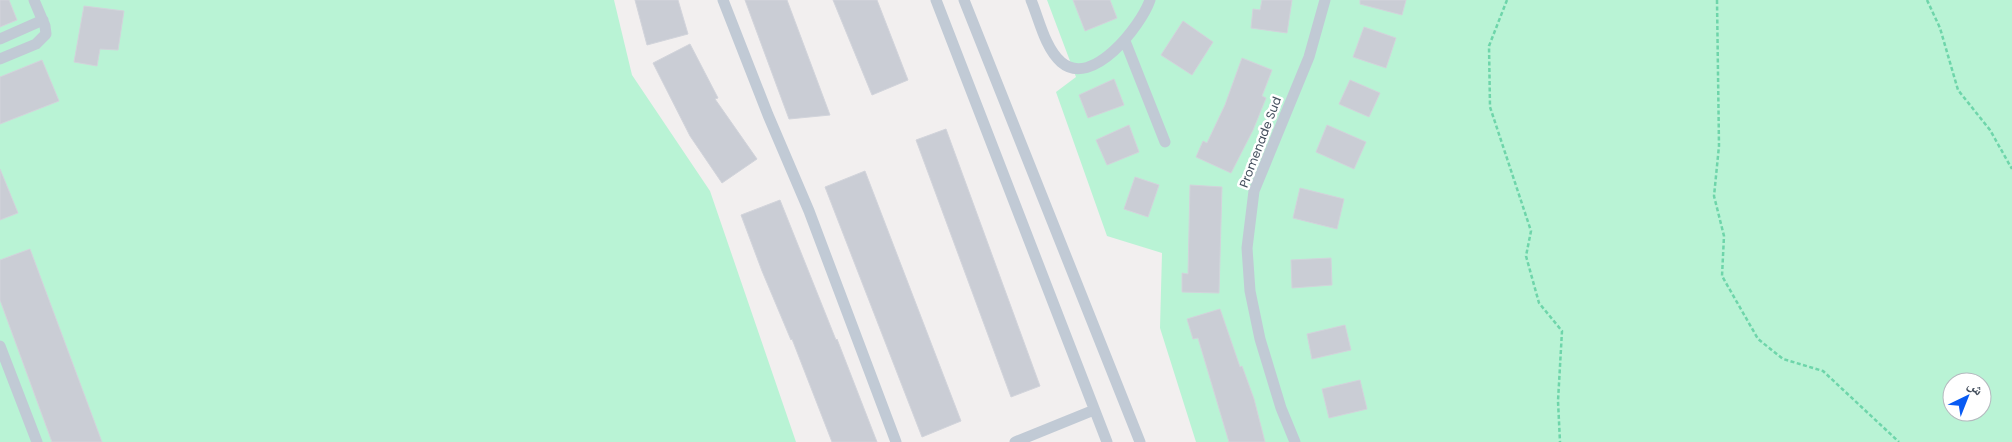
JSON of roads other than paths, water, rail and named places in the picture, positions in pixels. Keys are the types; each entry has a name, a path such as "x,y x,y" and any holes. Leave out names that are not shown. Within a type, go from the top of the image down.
{"street":[{"path":"0,59 40,41 46,34 34,0"},
{"path":"723,0 768,115 809,211 896,442"},
{"path":"936,0 1107,442"},
{"path":"964,0 1140,442"},
{"path":"1031,0 1050,48 1065,66 1079,67 1090,65 1107,57 1125,41 1142,18 1150,0"},
{"name":"Promenade Sud","path":"1295,442 1281,408 1260,339 1250,291 1247,248 1254,192 1309,57 1326,0"},
{"path":"0,39 42,20"},
{"path":"1125,41 1166,142"},
{"path":"0,346 37,442"},
{"path":"1015,442 1094,410"}]}
